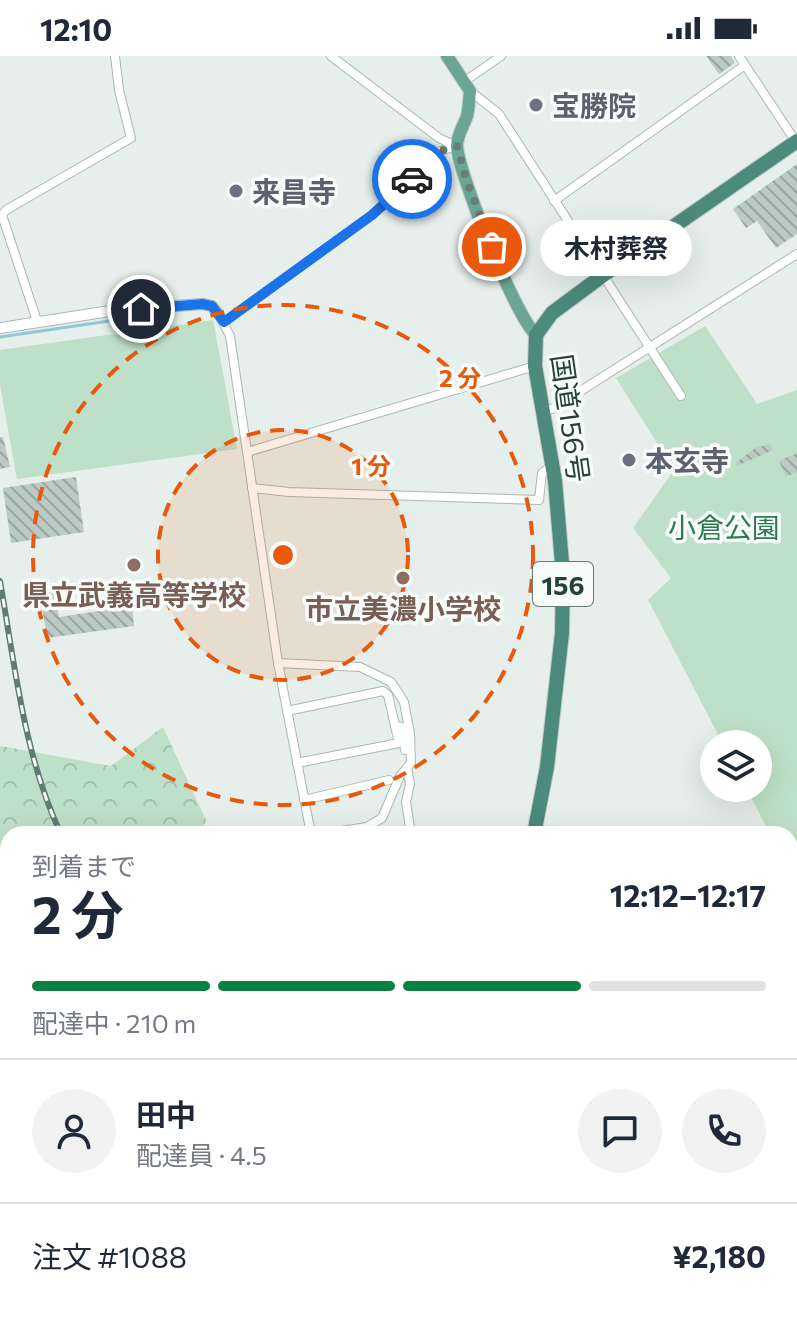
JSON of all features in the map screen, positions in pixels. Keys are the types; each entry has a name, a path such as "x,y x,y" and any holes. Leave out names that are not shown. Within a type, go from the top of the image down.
{"highway":[{"name":"国道156号","path":"536,826 547,767 562,633 561,536 535,366 536,335 552,313 602,276 797,143"}],"main road":[{"path":"447,56 468,86 468,113 457,146 466,179 516,305 526,325 536,335"}],"street":[{"path":"37,321 1,216 6,210 131,138 119,90 115,56"},
{"path":"331,56 439,138 457,146"},
{"path":"501,56 468,86 499,114 681,396"},
{"path":"739,56 797,143"},
{"path":"554,201 745,65"},
{"path":"222,319 372,215 440,151 457,146"},
{"path":"544,410 552,409 797,254"},
{"path":"0,328 110,311 202,304 212,306 222,319 230,336 278,663 309,826"},
{"path":"247,452 535,366"},
{"path":"252,488 289,492 539,500 542,473 552,466"},
{"path":"278,663 360,667 391,682 404,702 411,763 400,776 382,818 369,826"},
{"path":"287,711 383,691 388,695 399,743 297,763"},
{"path":"395,726 402,727 410,784 406,802 410,826"},
{"path":"304,800 389,780"}],"green space":[{"path":"213,320 237,449 17,479 0,385 0,350"},
{"name":"小倉公園","path":"705,326 757,404 797,390 797,826 766,826 753,802 772,802 772,730 716,730 648,600 671,578 633,528 674,470 616,378"},
{"path":"163,727 206,820 204,826 0,826 0,746 111,766"}],"building":[{"path":"706,56 731,56 735,63 719,74"},
{"path":"797,164 797,234 776,248 757,221 746,228 733,209"},
{"path":"0,437 3,437 10,467 0,469"},
{"path":"770,444 773,450 737,466 736,463 755,448"},
{"path":"797,453 797,472 786,477 779,461"},
{"path":"76,477 84,532 11,543 3,488"},
{"path":"54,586 59,617 132,606 134,626 47,638 42,607 29,609 26,591"}],"waterway":[{"path":"0,337 116,320"}],"railway":[{"path":"0,581 29,742 58,826"}],"way so far":[{"path":"412,179 440,151 457,146 492,247"}],"place":[{"name":"宝勝院","path":"536,105"},
{"name":"来昌寺","path":"236,191"},
{"name":"木村葬祭","path":"492,247"},
{"name":"本玄寺","path":"629,460"},
{"name":"県立武義高等学校","path":"134,565"},
{"name":"市立美濃小学校","path":"403,578"}],"route":[{"path":"141,309 202,304 212,306 224,322 372,215 412,179"}]}
